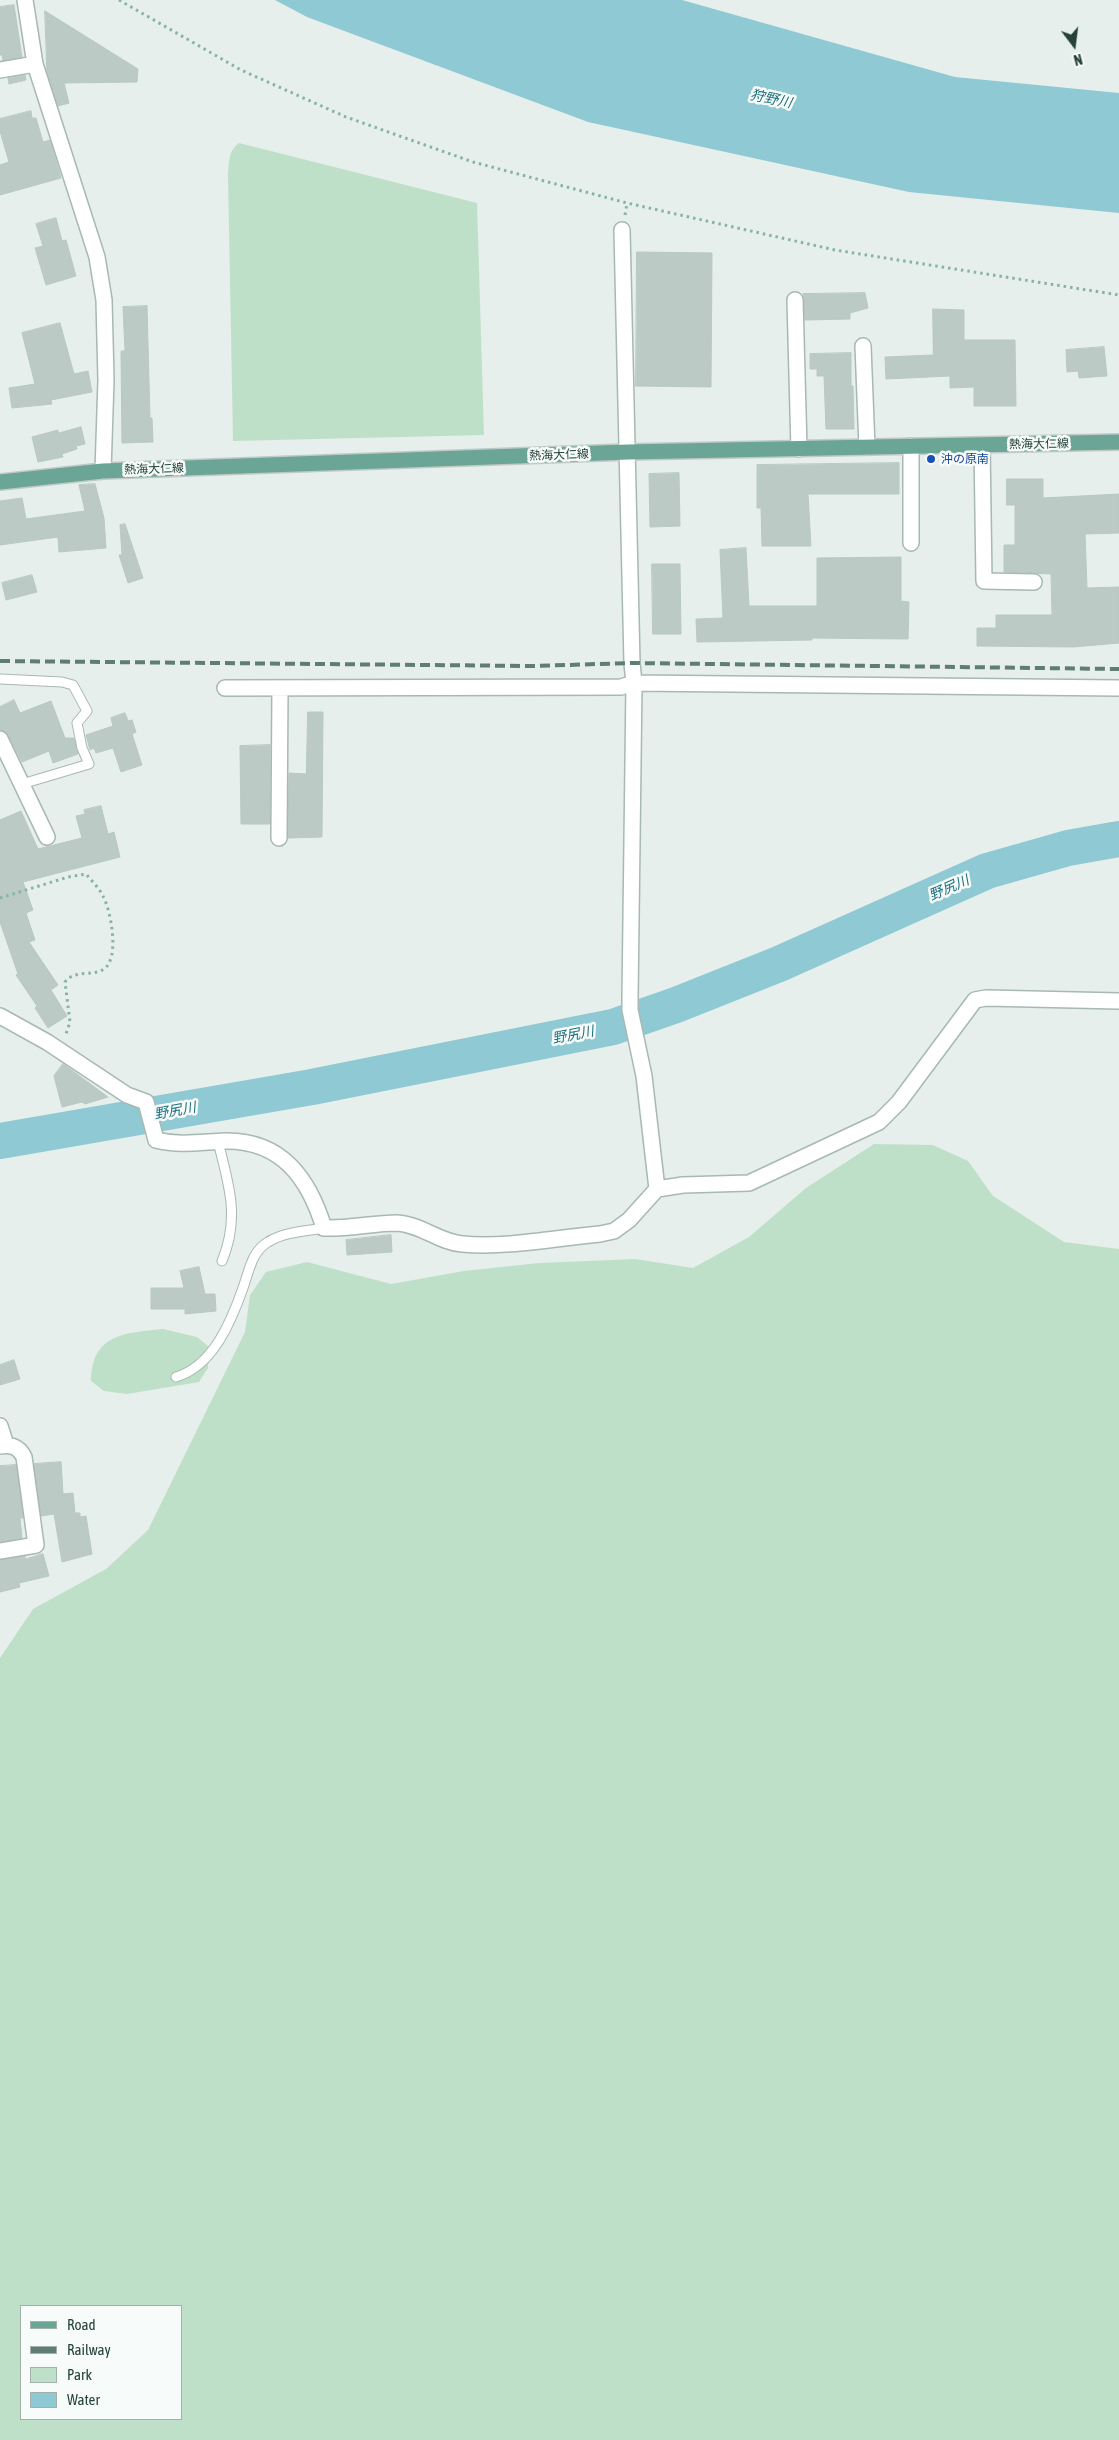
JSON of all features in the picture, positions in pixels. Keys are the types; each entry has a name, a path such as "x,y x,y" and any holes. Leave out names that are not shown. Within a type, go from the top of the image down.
{"main road":[{"name":"熱海大仁線","path":"0,482 103,470 628,452 1119,442"}],"street":[{"path":"25,0 35,64 98,257 104,309 106,380 103,470"},
{"path":"0,70 35,64"},
{"path":"622,230 634,683 630,1010 644,1076 657,1190"},
{"path":"795,300 800,449"},
{"path":"863,346 867,447"},
{"path":"982,445 984,581 1034,582"},
{"path":"911,446 911,543"},
{"path":"225,688 621,687 634,683 1119,688"},
{"path":"279,838 280,688"},
{"path":"0,738 47,837"},
{"path":"0,1016 55,1047 127,1095 146,1102 156,1140 176,1145 218,1142 256,1145 283,1158 295,1169 307,1185 318,1208 324,1228 398,1223 415,1227 461,1244 502,1243 614,1231 628,1220 657,1190 683,1185 749,1183 879,1122 899,1102 975,1000 986,998 1119,1001"},
{"path":"0,1426 3,1445 20,1450 24,1457 36,1545 0,1551"}],"lane":[{"path":"0,679 62,682 73,685 87,711 78,723 82,748 89,764 22,784"},
{"path":"218,1142 230,1190 233,1214 231,1236 222,1261"},
{"path":"176,1376 190,1373 202,1363 217,1343 241,1294 253,1259 260,1248 280,1237 324,1228"}],"path":[{"path":"119,0 241,70 346,117 473,162 627,203 835,250 1032,283 1119,295"},
{"path":"0,898 86,874 102,896 109,914 113,938 109,964 98,972 72,976 65,982 70,1022 66,1034 55,1047"}],"green space":[{"path":"239,143 477,203 484,435 233,441 228,176 231,154"},
{"path":"874,1144 933,1145 968,1161 993,1196 1064,1242 1119,1249 1119,2440 0,2440 0,1658 33,1609 106,1569 148,1530 245,1332 250,1295 266,1272 307,1262 391,1284 464,1271 539,1263 635,1259 693,1268 749,1237 806,1188"},
{"path":"163,1329 197,1337 209,1347 208,1368 199,1382 127,1394 104,1391 91,1381 93,1365 97,1354 104,1345 123,1335"}],"water":[{"name":"狩野川","path":"275,0 682,0 955,77 1119,93 1119,213 909,192 588,122 307,17"}],"building":[{"path":"14,5 22,57 3,60 2,55 0,55 0,7"},
{"path":"45,11 138,69 137,82 64,83 69,103 58,106 47,71"},
{"path":"25,75 26,80 9,84 8,78"},
{"path":"31,111 32,118 36,118 43,142 50,140 61,178 0,195 0,165 9,162 0,131 0,119"},
{"path":"56,218 62,241 66,240 76,276 46,285 35,248 43,246 36,224"},
{"path":"637,252 712,253 711,387 636,386"},
{"path":"865,293 868,308 850,313 850,319 805,320 803,294"},
{"path":"147,306 150,418 152,418 153,442 122,443 121,351 125,351 123,307"},
{"path":"933,309 964,310 964,340 1015,340 1016,406 974,406 974,387 950,388 950,376 886,379 885,357 933,355"},
{"path":"60,323 74,374 88,371 92,392 51,400 52,404 12,408 9,388 35,384 22,333"},
{"path":"1104,347 1107,376 1079,378 1078,371 1067,372 1066,350"},
{"path":"851,353 854,429 826,429 824,376 817,376 817,369 810,369 810,354"},
{"path":"81,427 85,444 76,446 77,449 62,454 63,457 38,462 32,437 58,430 58,433"},
{"path":"899,463 899,494 808,494 811,546 762,546 761,508 757,508 757,465"},
{"path":"679,473 680,526 650,527 649,474"},
{"path":"1007,479 1043,479 1043,498 1119,494 1119,533 1085,534 1087,588 1119,587 1119,643 1073,647 977,646 977,628 996,628 996,615 1052,615 1051,574 1004,572 1004,545 1015,545 1015,505 1007,505"},
{"path":"95,484 104,518 106,548 59,552 58,537 0,545 0,501 22,498 26,519 85,511 79,485"},
{"path":"125,524 143,578 128,583 119,555 122,555 120,525"},
{"path":"746,548 749,606 817,606 817,558 901,557 901,601 909,602 908,639 812,638 812,640 697,642 696,619 723,618 720,550"},
{"path":"652,564 680,564 681,634 653,634"},
{"path":"32,575 37,592 6,600 2,583"},
{"path":"14,700 20,713 51,701 65,738 74,738 78,754 53,763 49,751 22,762 8,735 0,730 0,707"},
{"path":"308,712 323,712 322,837 288,838 289,773 306,774"},
{"path":"125,713 128,721 132,720 136,732 132,734 142,765 121,772 113,748 96,753 94,748 90,750 86,735 113,726 111,718"},
{"path":"270,745 270,824 241,824 240,746"},
{"path":"101,806 108,834 114,832 120,857 23,882 33,910 26,913 35,940 29,942 58,985 51,990 67,1016 48,1028 35,1008 37,1006 16,975 18,974 0,922 0,820 21,811 38,849 82,838 76,816 85,814 84,810"},
{"path":"63,1064 108,1097 85,1104 82,1102 62,1107 54,1076"},
{"path":"391,1235 392,1252 347,1255 346,1240"},
{"path":"199,1267 205,1294 215,1294 216,1311 185,1314 185,1309 151,1309 151,1288 184,1288 180,1271"},
{"path":"14,1360 20,1379 0,1385 0,1365"},
{"path":"61,1462 63,1494 73,1493 75,1513 80,1513 80,1517 86,1516 92,1554 62,1562 54,1514 41,1516 34,1464"},
{"path":"16,1465 23,1518 20,1518 22,1538 0,1542 0,1466"},
{"path":"43,1554 49,1576 19,1583 20,1587 0,1592 0,1560 25,1556 25,1559"}],"waterway":[{"name":"野尻川","path":"0,1141 312,1087 613,1027 676,1005 779,964 987,871 1068,848 1119,839"}],"railway":[{"path":"0,661 533,666 632,663 1119,669"}],"place":[{"name":"沖の原南","path":"931,459"}]}
